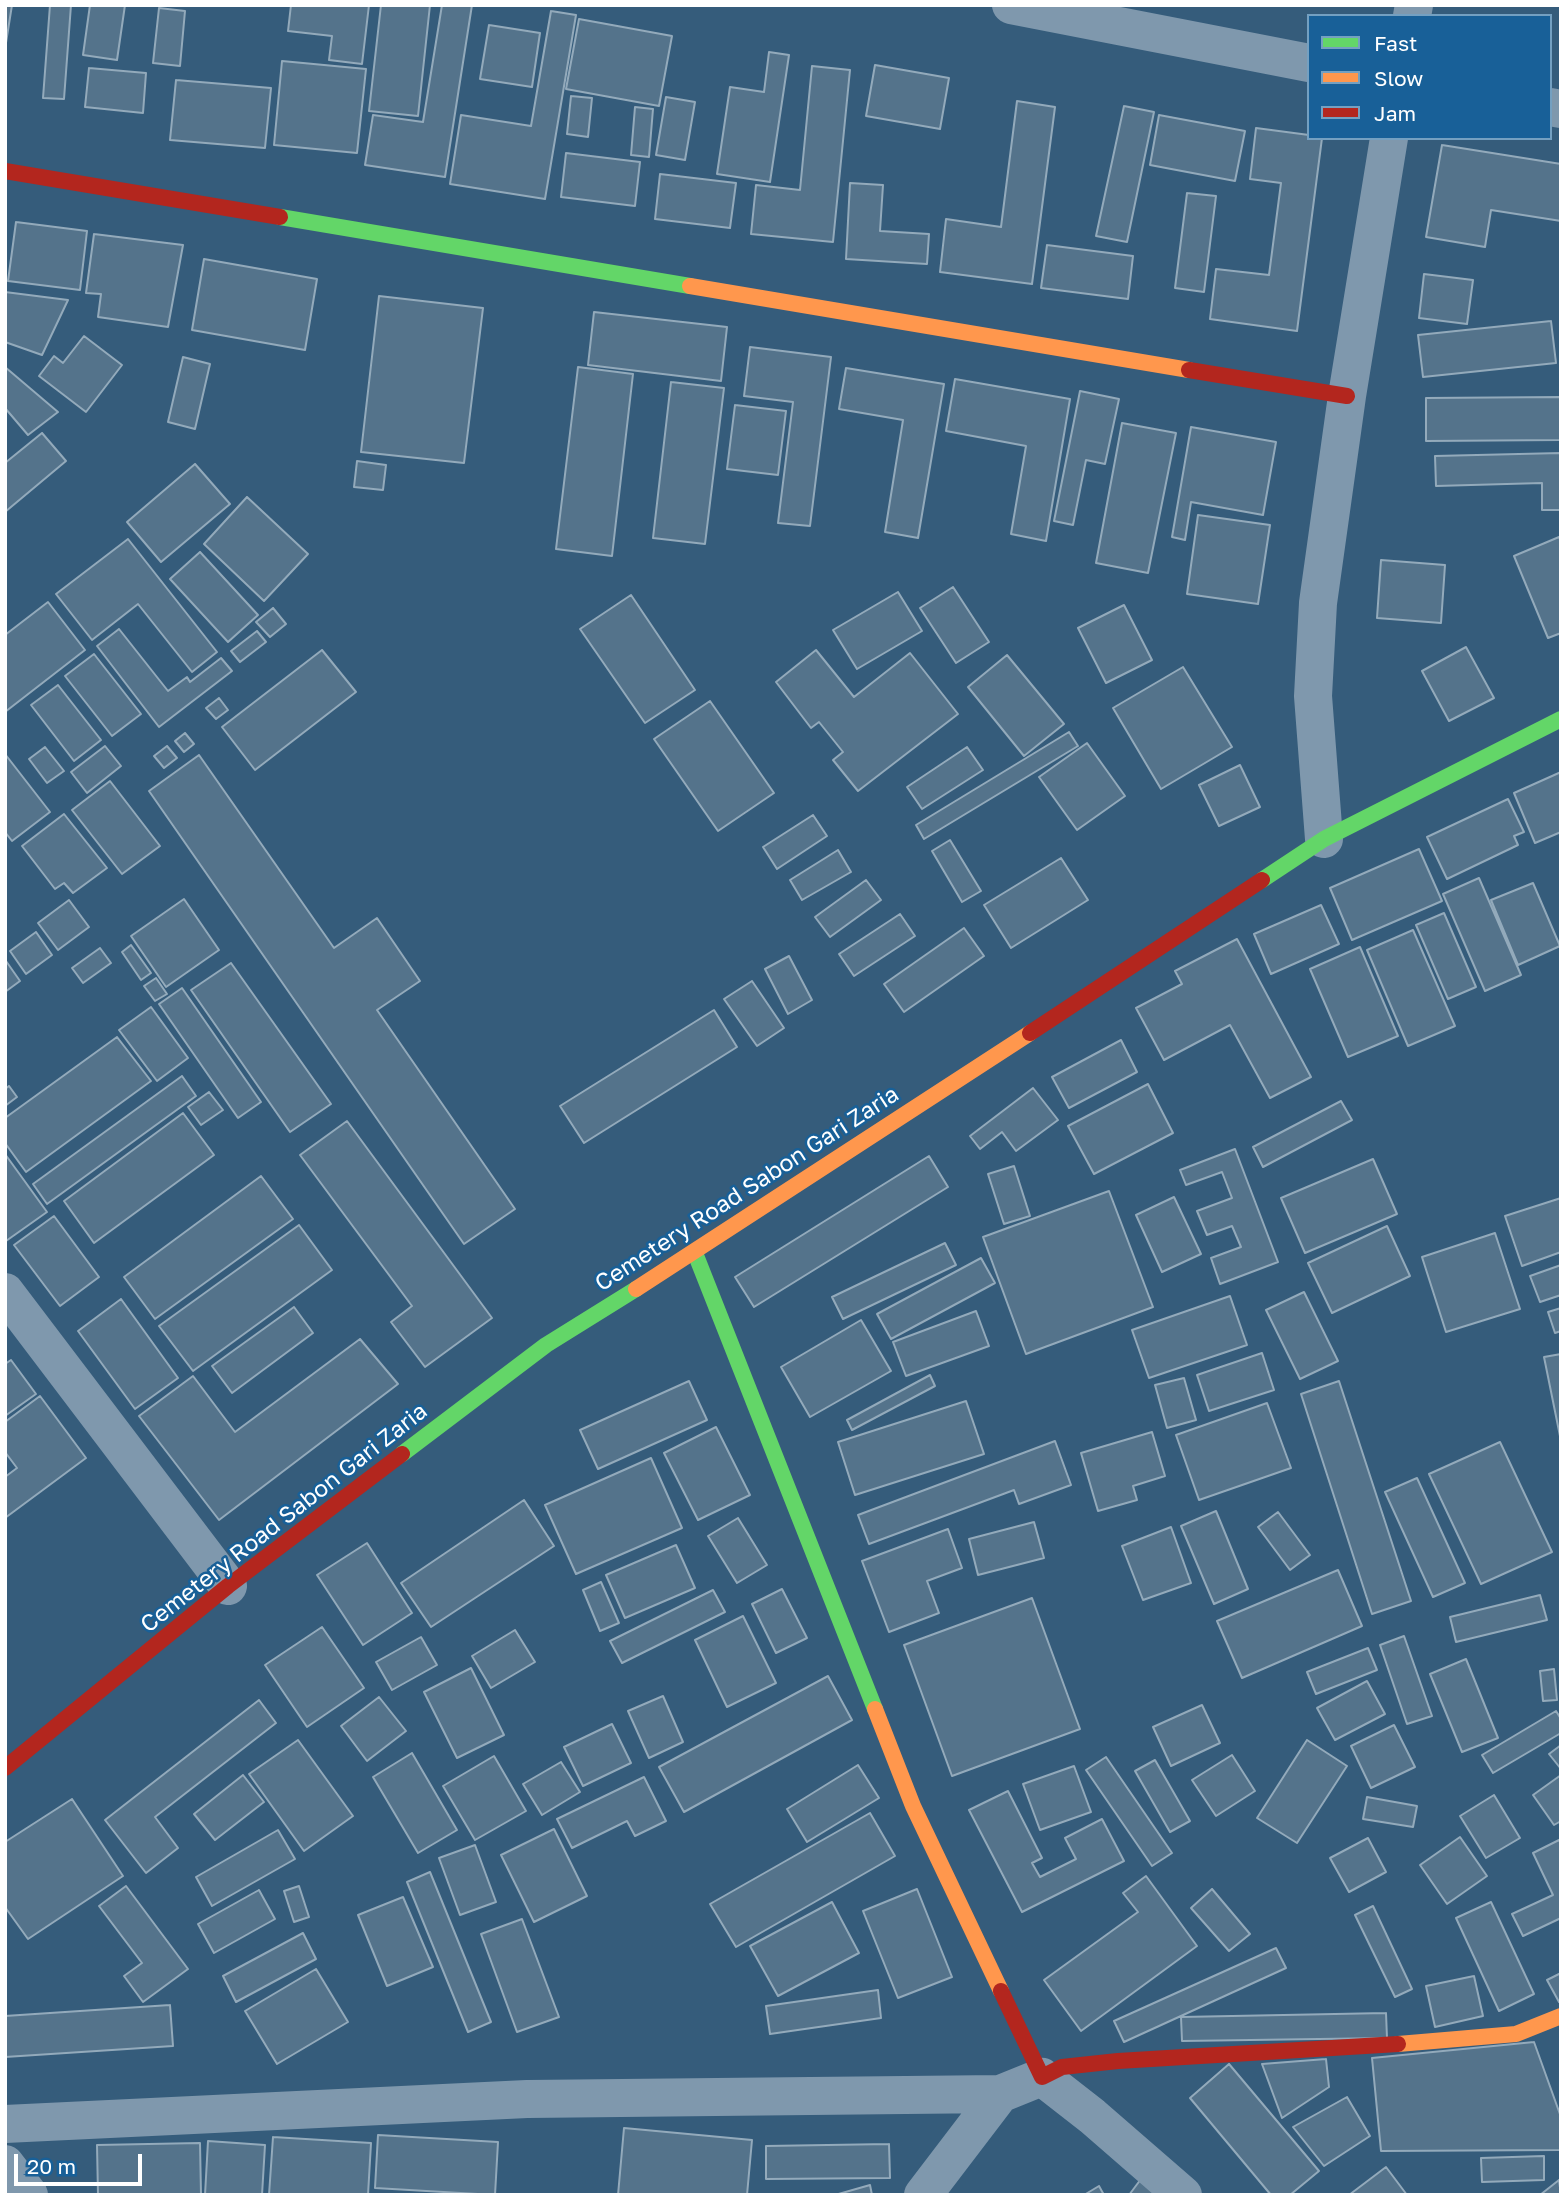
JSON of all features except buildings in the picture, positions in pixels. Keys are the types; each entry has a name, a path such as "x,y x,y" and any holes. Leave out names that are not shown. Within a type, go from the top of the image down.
{"street":[{"path":"1011,5 1307,63"},
{"path":"1324,839 1313,696 1318,603 1347,396 1389,140"},
{"path":"5,171 1347,396"},
{"name":"Cemetery Road Sabon Gari Zaria","path":"5,1768 228,1586 546,1345 695,1253 1324,839 1561,719"},
{"path":"695,1253 913,1807 1042,2077 1092,2116 1183,2195"},
{"path":"5,1292 228,1586"},
{"path":"5,2124 527,2099 1000,2094 1062,2067 1516,2034 1561,2016"},
{"path":"923,2195 1000,2094"},
{"path":"5,2164 29,2195"}],"traffic: fast":[{"path":"280,217 690,286"},
{"path":"1262,880 1324,839 1561,719"},
{"path":"695,1253 875,1709"},
{"path":"402,1454 546,1345 636,1289"}],"traffic: slow":[{"path":"690,286 1189,370"},
{"path":"636,1289 1030,1033"},
{"path":"875,1709 913,1806 1001,1991"},
{"path":"1398,2044 1516,2034 1561,2016"}],"traffic: jam":[{"path":"5,171 280,217"},
{"path":"1189,370 1347,396"},
{"path":"1030,1033 1262,880"},
{"path":"5,1768 228,1586 402,1454"},
{"path":"1001,1991 1042,2077 1062,2067 1118,2061 1398,2044"}]}
